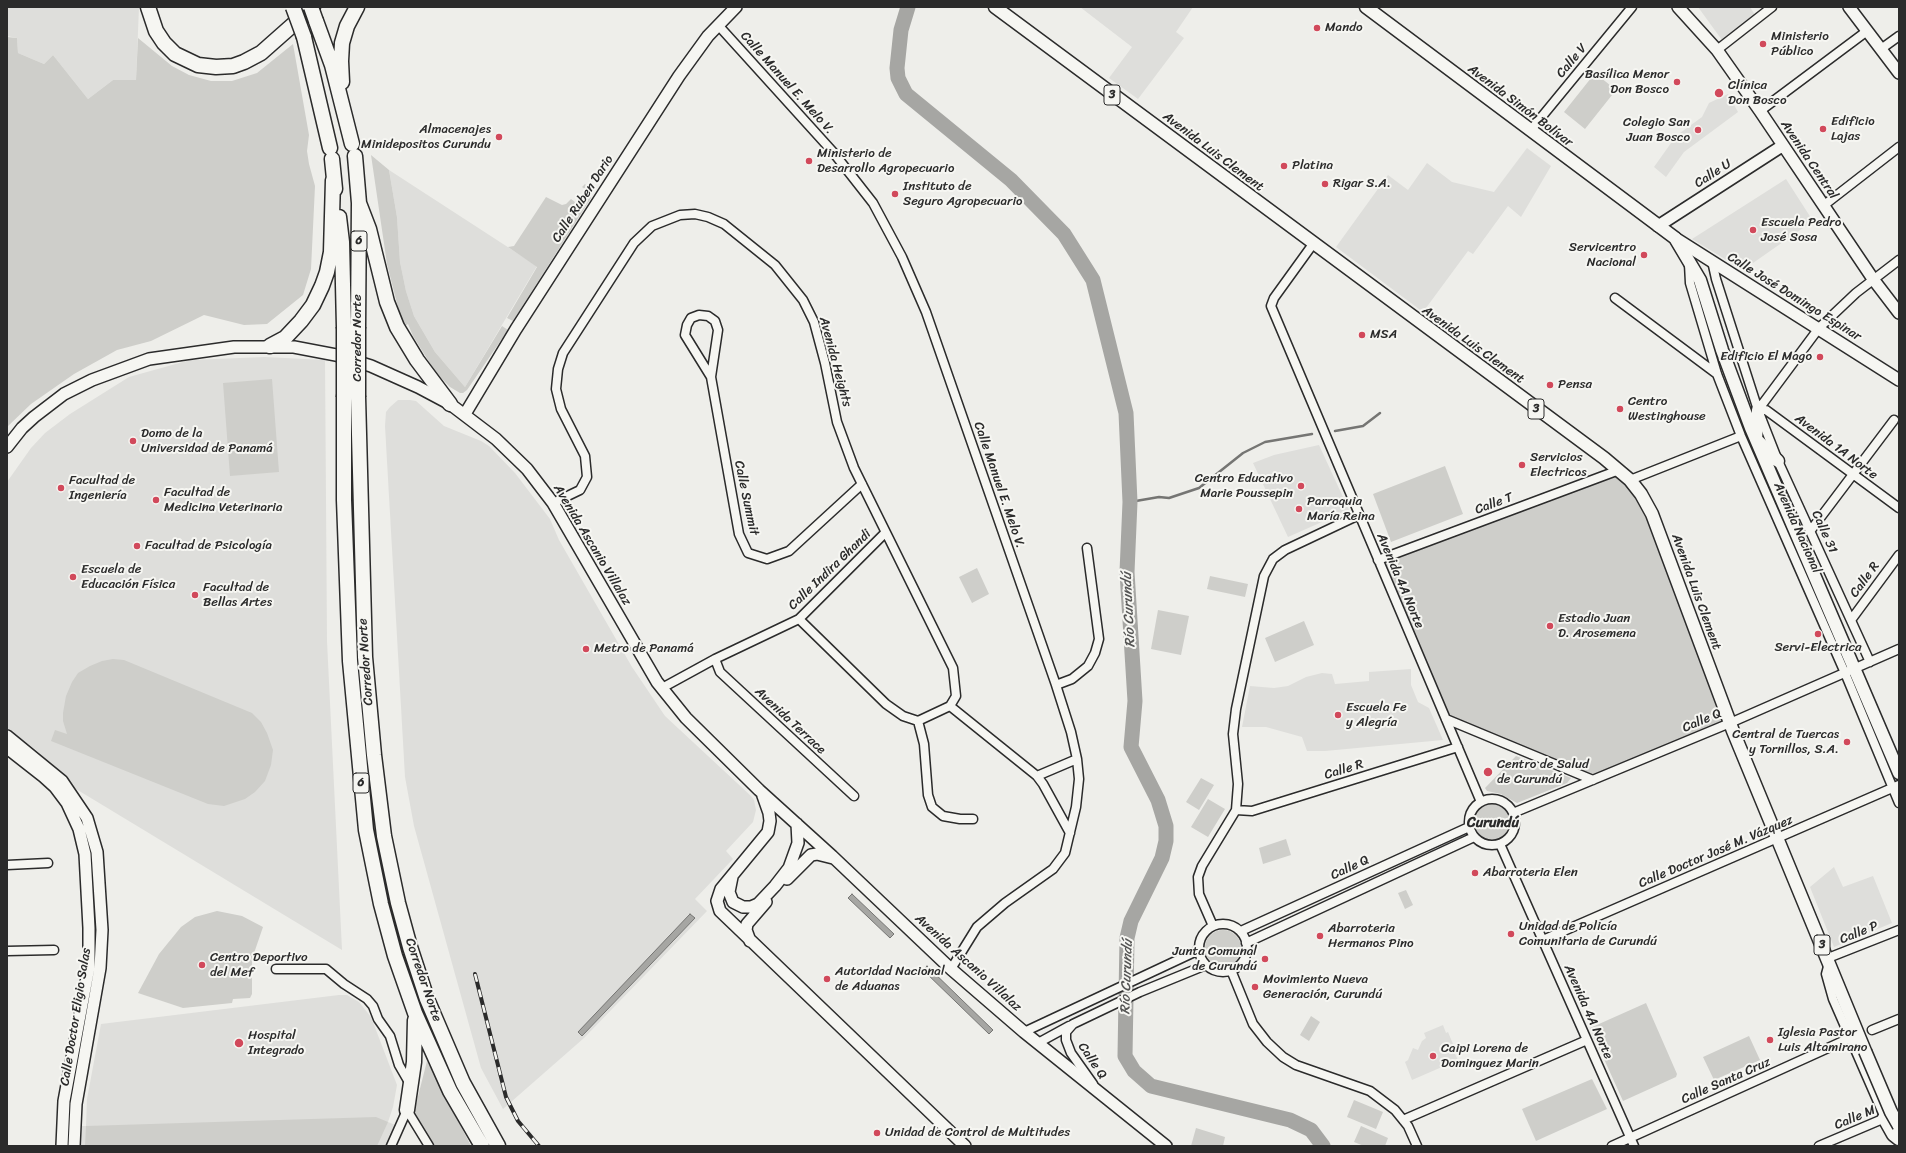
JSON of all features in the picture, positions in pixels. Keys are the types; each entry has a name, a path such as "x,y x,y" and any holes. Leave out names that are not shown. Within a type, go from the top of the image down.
{"highway":[{"path":"148,7 152,23 164,43 182,59 198,65 216,67 233,66 244,62 268,49 312,7"},
{"path":"158,7 165,32 182,59"},
{"name":"Corredor Norte","path":"293,7 304,37 331,154 333,180 342,242 344,328 344,500 350,661 366,830 381,904 395,956 415,1013 450,1092 482,1146"},
{"name":"Corredor Norte","path":"312,7 344,110 354,150 359,203 358,397 365,657 374,755 384,836 398,903 410,947 427,999 463,1083 498,1146"},
{"path":"344,110 341,61 342,44 347,26 357,7"},
{"path":"270,346 284,338 301,322 313,305 322,286 331,252 333,180"},
{"path":"359,203 369,229 393,320 414,356 450,404"},
{"path":"407,1110 412,1086 415,1013"},
{"path":"1885,1118 1894,1134 1899,1138"}],"main road":[{"name":"Calle Ruben Dario","path":"465,414 516,329 679,76 718,25 736,7"},
{"name":"Avenida Luis Clement","path":"995,7 1619,470 1630,480 1641,494 1652,514 1730,723 1829,960 1865,1051 1891,1112 1899,1126"},
{"name":"Avenida Simón Bolívar","path":"1366,7 1658,226"},
{"name":"Avenida Central","path":"1678,7 1717,50 1873,279 1899,313"},
{"path":"1851,8 1899,73"},
{"name":"Calle U","path":"1658,226 1782,146"},
{"name":"Avenida Nacional","path":"1658,226 1674,238 1700,280 1735,387 1851,671 1899,773"},
{"name":"Calle José Domingo Espinar","path":"1674,238 1819,328 1899,380"},
{"name":"Avenida Ascanio Villalaz","path":"7,447 22,428 64,394 120,369 150,359 234,347 294,347 336,355 371,366 418,387 450,404 496,438 527,468 553,503 662,688 686,718 759,790 835,858 951,969 1024,1032 1166,1146"},
{"path":"1758,410 1756,439 1778,461"},
{"name":"Calle Doctor Eligio Salas","path":"7,736 62,780 87,818 97,852 102,930 100,968 76,1104 74,1146"},
{"name":"Calle Doctor Eligio Salas","path":"7,748 55,787 67,803 79,829 85,854 89,928 89,967 64,1101 62,1146"},
{"name":"Avenida Ascanio Villalaz","path":"759,790 769,810 769,828 766,834 720,892 718,906 724,916 965,1146"},
{"path":"734,873 728,889 731,900 743,907 751,907 758,904 779,882 789,868 798,843 797,824"},
{"path":"750,941 746,930 749,922 805,860 816,854 835,858"}],"street":[{"name":"Calle V","path":"1530,131 1632,7"},
{"path":"1717,50 1772,7"},
{"name":"Calle Manuel E. Melo V.","path":"718,25 834,152 873,203 902,258 926,312 1056,685 1077,759 1079,778 1076,807 1064,853 1053,869 1005,903 977,927 951,969"},
{"path":"1760,111 1867,31"},
{"path":"1881,49 1899,36"},
{"path":"1823,206 1899,147"},
{"name":"Avenida Heights","path":"553,503 580,490 588,473 585,456 561,409 556,389 558,370 563,353 634,243 652,226 680,215 695,214 708,217 724,224 775,265 803,300 814,322 824,356 838,422 854,468 885,533 943,645 953,668 956,696 950,706"},
{"name":"Avenida 4A Norte","path":"1313,244 1274,298 1271,306 1481,802"},
{"name":"Avenida Nacional","path":"1689,260 1690,283 1716,374 1741,436 1851,671 1896,786 1899,802"},
{"path":"1758,410 1819,328 1873,279 1899,260"},
{"name":"Calle 31","path":"1712,261 1716,279 1758,410 1778,461 1811,530 1870,662"},
{"path":"1615,298 1716,374"},
{"path":"699,315 708,316 715,321 718,330 711,377 685,335 687,325 691,318 699,315"},
{"name":"Calle Summit","path":"711,377 739,534 748,553 767,560 789,551 862,484"},
{"name":"Avenida 1A Norte","path":"1758,410 1766,410 1852,475 1899,508"},
{"path":"1811,530 1894,420"},
{"path":"1630,480 1741,436"},
{"name":"Calle T","path":"1378,560 1619,470"},
{"path":"1213,926 1199,894 1198,878 1202,866 1236,810 1238,784 1232,737 1236,709 1264,576 1273,559 1285,550 1359,515"},
{"name":"Calle Indira Ghandi","path":"662,688 715,659 799,619 885,533"},
{"path":"1056,685 1072,680 1088,666 1100,639 1087,548"},
{"name":"Calle R","path":"1851,620 1899,554"},
{"path":"799,619 886,704 903,716 918,721 950,706 1037,776 1070,832"},
{"name":"Calle Q","path":"1513,813 1730,723 1899,649"},
{"name":"Avenida Terrace","path":"715,659 720,672 854,796"},
{"path":"1446,719 1592,780"},
{"path":"918,721 924,744 928,795 932,807 943,816 960,819 973,819"},
{"name":"Calle R","path":"1236,810 1252,811 1458,747"},
{"path":"1037,776 1077,759"},
{"name":"Calle Doctor José M. Vázquez","path":"1543,940 1896,786"},
{"path":"1492,799 1501,801 1509,806 1513,813 1515,818 1514,832 1506,841 1500,844 1487,845 1474,837 1469,827 1471,814 1481,802 1492,799"},
{"name":"Calle Q","path":"1241,932 1469,827"},
{"name":"Calle Q","path":"1246,943 1474,837"},
{"name":"Avenida 4A Norte","path":"1500,844 1634,1146"},
{"path":"7,865 48,863"},
{"path":"1219,924 1231,925 1241,932 1246,943 1245,956 1237,967 1231,970 1220,971 1206,964 1199,950 1202,936 1213,926 1219,924"},
{"name":"Calle P","path":"1829,960 1899,930"},
{"path":"7,951 54,950"},
{"path":"1024,1032 1199,950"},
{"path":"1829,960 1826,974 1833,999 1885,1118"},
{"path":"1038,1043 1111,1005 1206,964"},
{"path":"276,969 326,969 344,984 367,999 373,1006 378,1019 390,1036 399,1065 412,1086"},
{"path":"1231,970 1253,1024 1267,1042 1296,1065 1370,1091 1395,1110 1408,1126 1417,1146"},
{"path":"1872,1030 1899,1019"},
{"name":"Calle Q","path":"1073,1024 1066,1032 1066,1040 1071,1053 1098,1091"},
{"name":"Calle Santa Cruz","path":"1612,1146 1850,1038"},
{"path":"1403,1120 1587,1040"},
{"path":"391,1146 407,1110"},
{"path":"407,1110 429,1146"},
{"name":"Calle M","path":"1819,1146 1885,1118 1891,1121 1899,1116"}],"shaded area":[{"path":"7,7 139,7 136,81 113,80 88,99 53,55 44,64 18,53 17,38 7,36"},
{"path":"1080,7 1193,7 1176,32 1184,38 1138,99 1109,78 1132,47"},
{"path":"1698,7 1750,7 1755,15 1722,40"},
{"path":"7,37 17,38 18,53 44,64 53,55 88,99 113,80 136,80 138,38 172,66 189,75 211,81 232,81 257,73 293,44 309,135 307,151 309,164 315,186 311,269 303,295 267,324 244,325 204,315 151,341 117,350 74,374 31,404 7,427"},
{"path":"1595,73 1616,90 1585,129 1564,112"},
{"name":"Colegio San Juan Bosco","path":"1728,94 1738,112 1684,152 1666,177 1654,167 1676,136 1702,117 1709,103"},
{"path":"1527,148 1551,166 1521,217 1508,206 1473,254 1468,251 1423,312 1336,247 1388,175 1408,190 1427,163 1452,182 1494,192"},
{"path":"371,155 389,170 397,217 400,262 406,291 414,316 435,352 465,387 502,326 508,330 467,390 463,393 460,393 450,387 436,373 413,336 408,324 403,327 387,264"},
{"path":"389,170 537,266 465,387 435,352 414,316 406,291 400,262 397,217"},
{"name":"Escuela Pedro José Sosa","path":"1786,179 1813,221 1743,270 1692,239"},
{"path":"585,184 590,189 591,198 513,321 507,318 537,267 508,247 514,246 546,197 562,205 566,204 571,199 579,205 588,191 582,187"},
{"path":"265,357 325,360 327,641 342,950 76,789 35,749 7,729 7,482 31,448 45,433 70,414 129,377 190,360"},
{"path":"272,379 279,472 230,476 223,383"},
{"path":"398,400 416,401 444,426 481,441 489,446 515,473 550,519 559,540 632,667 665,716 751,796 754,800 756,810 753,822 726,851 733,859 695,899 707,911 584,1038 503,1109 481,1068 414,826 405,777 385,426 386,412"},
{"name":"Centro Educativo Marie Poussepin","path":"1319,445 1349,510 1288,537 1253,463 1274,455"},
{"path":"1445,466 1463,514 1391,542 1373,494"},
{"name":"Estadio Juan D. Arosemena","path":"1619,470 1641,494 1730,723 1593,780 1446,719 1378,560"},
{"path":"977,568 989,594 972,603 959,577"},
{"path":"1210,576 1248,584 1245,597 1207,589"},
{"path":"1158,610 1189,616 1181,655 1151,649"},
{"path":"1304,621 1314,645 1275,662 1265,638"},
{"path":"113,659 124,660 252,713 261,722 273,750 271,765 265,781 255,792 245,799 224,806 208,804 51,741 55,730 67,734 63,721 66,696 78,673 102,661"},
{"name":"Escuela Fe y Alegría","path":"1411,669 1411,685 1418,702 1429,708 1443,740 1325,751 1307,751 1302,737 1266,727 1242,727 1250,686 1274,688 1288,686 1306,677 1322,673 1332,674 1335,684 1369,681 1369,672"},
{"path":"1516,756 1571,778 1567,783 1517,803 1501,794 1487,791 1485,788"},
{"path":"1201,778 1214,785 1199,810 1186,802"},
{"path":"1208,799 1225,809 1208,837 1191,827"},
{"path":"1488,799 1496,799 1505,803 1511,809 1515,822 1511,835 1505,841 1496,845 1488,845 1479,841 1473,835 1469,826 1469,818 1473,809 1479,803"},
{"path":"1286,839 1291,855 1263,864 1259,848"},
{"path":"1834,867 1843,887 1873,876 1892,923 1834,947 1810,887"},
{"path":"1406,890 1413,905 1405,909 1398,893"},
{"path":"852,894 894,934 890,938 848,898"},
{"name":"Centro Deportivo del Mef","path":"217,911 242,916 263,927 252,959 252,994 250,998 233,999 232,1003 183,1008 138,993 159,954 181,927 195,917"},
{"path":"690,914 695,918 582,1036 578,1032"},
{"path":"1227,930 1236,935 1240,941 1240,955 1236,961 1227,966 1219,966 1210,961 1206,955 1205,944 1210,935 1216,931"},
{"path":"927,966 993,1030 989,1034 923,970"},
{"name":"Hospital Integrado","path":"347,995 359,1002 371,1017 397,1085 393,1107 388,1122 400,1127 391,1146 74,1146 75,1126 86,1126 87,1099 101,1024"},
{"path":"1646,1003 1677,1074 1676,1077 1623,1101 1590,1028"},
{"path":"1311,1016 1320,1022 1309,1041 1300,1035"},
{"name":"Caipi Lorena de Dominguez Marin","path":"1443,1025 1446,1033 1448,1032 1453,1044 1451,1046 1458,1060 1412,1080 1405,1062 1408,1060 1413,1048 1418,1050 1422,1041 1426,1038 1424,1033"},
{"path":"1749,1036 1760,1060 1714,1080 1703,1057"},
{"path":"427,1061 471,1146 434,1146 414,1112"},
{"path":"1592,1079 1607,1109 1536,1141 1522,1109"},
{"path":"1354,1100 1383,1112 1376,1129 1347,1117"},
{"path":"376,1117 388,1122 377,1146 85,1146 86,1126"},
{"path":"1361,1126 1388,1138 1385,1146 1364,1146 1354,1142"},
{"path":"1196,1128 1225,1137 1223,1146 1191,1146"}],"waterway":[{"name":"Río Curundú","path":"908,7 901,30 897,68 898,78 906,94 1011,180 1064,234 1093,280 1126,413 1130,502 1127,572 1135,701 1131,747 1158,800 1166,826 1166,841 1162,858 1131,921 1127,938 1125,1056 1134,1071 1151,1086 1290,1120 1311,1130 1323,1146"},
{"path":"1335,431 1363,426 1380,413"},
{"path":"1130,502 1159,497 1169,498 1199,488 1243,453 1265,442 1312,434"}],"railway":[{"path":"475,974 506,1097 518,1121 539,1146"}],"place":[{"name":"Mando","path":"1317,28"},
{"name":"Ministerio Público","path":"1763,44"},
{"name":"Basílica Menor Don Bosco","path":"1677,82"},
{"name":"Clínica Don Bosco","path":"1719,93"},
{"name":"Edificio Lajas","path":"1823,129"},
{"name":"Colegio San Juan Bosco","path":"1698,130"},
{"name":"Almacenajes Minidepositos Curundu","path":"499,137"},
{"name":"Ministerio de Desarrollo Agropecuario","path":"809,161"},
{"name":"Platina","path":"1284,166"},
{"name":"Rigar S.A.","path":"1325,184"},
{"name":"Instituto de Seguro Agropecuario","path":"895,194"},
{"name":"Escuela Pedro José Sosa","path":"1753,230"},
{"name":"Servicentro Nacional","path":"1644,255"},
{"name":"MSA","path":"1362,335"},
{"name":"Edificio El Mago","path":"1820,357"},
{"name":"Pensa","path":"1550,385"},
{"name":"Centro Westinghouse","path":"1620,409"},
{"name":"Domo de la Universidad de Panamá","path":"133,441"},
{"name":"Servicios Electricos","path":"1522,465"},
{"name":"Centro Educativo Marie Poussepin","path":"1301,486"},
{"name":"Facultad de Ingeniería","path":"61,488"},
{"name":"Facultad de Medicina Veterinaria","path":"156,500"},
{"name":"Parroquia María Reina","path":"1299,509"},
{"name":"Facultad de Psicología","path":"137,546"},
{"name":"Escuela de Educación Física","path":"73,577"},
{"name":"Facultad de Bellas Artes","path":"195,595"},
{"name":"Estadio Juan D. Arosemena","path":"1550,626"},
{"name":"Servi-Electrica","path":"1818,634"},
{"name":"Metro de Panamá","path":"586,649"},
{"name":"Escuela Fe y Alegría","path":"1338,715"},
{"name":"Central de Tuercas y Tornillos, S.A.","path":"1847,742"},
{"name":"Centro de Salud de Curundú","path":"1488,772"},
{"name":"Abarroteria Elen","path":"1475,873"},
{"name":"Unidad de Policía Comunitaria de Curundú","path":"1511,934"},
{"name":"Abarroteria Hermanos Pino","path":"1320,936"},
{"name":"Junta Comunal de Curundú","path":"1265,959"},
{"name":"Centro Deportivo del Mef","path":"202,965"},
{"name":"Autoridad Nacional de Aduanas","path":"827,979"},
{"name":"Movimiento Nueva Generación, Curundú","path":"1255,987"},
{"name":"Iglesia Pastor Luis Altamirano","path":"1770,1040"},
{"name":"Hospital Integrado","path":"239,1043"},
{"name":"Caipi Lorena de Dominguez Marin","path":"1433,1056"},
{"name":"Unidad de Control de Multitudes","path":"877,1133"}],"district":[{"name":"Curundú","path":"1493,823"}]}
